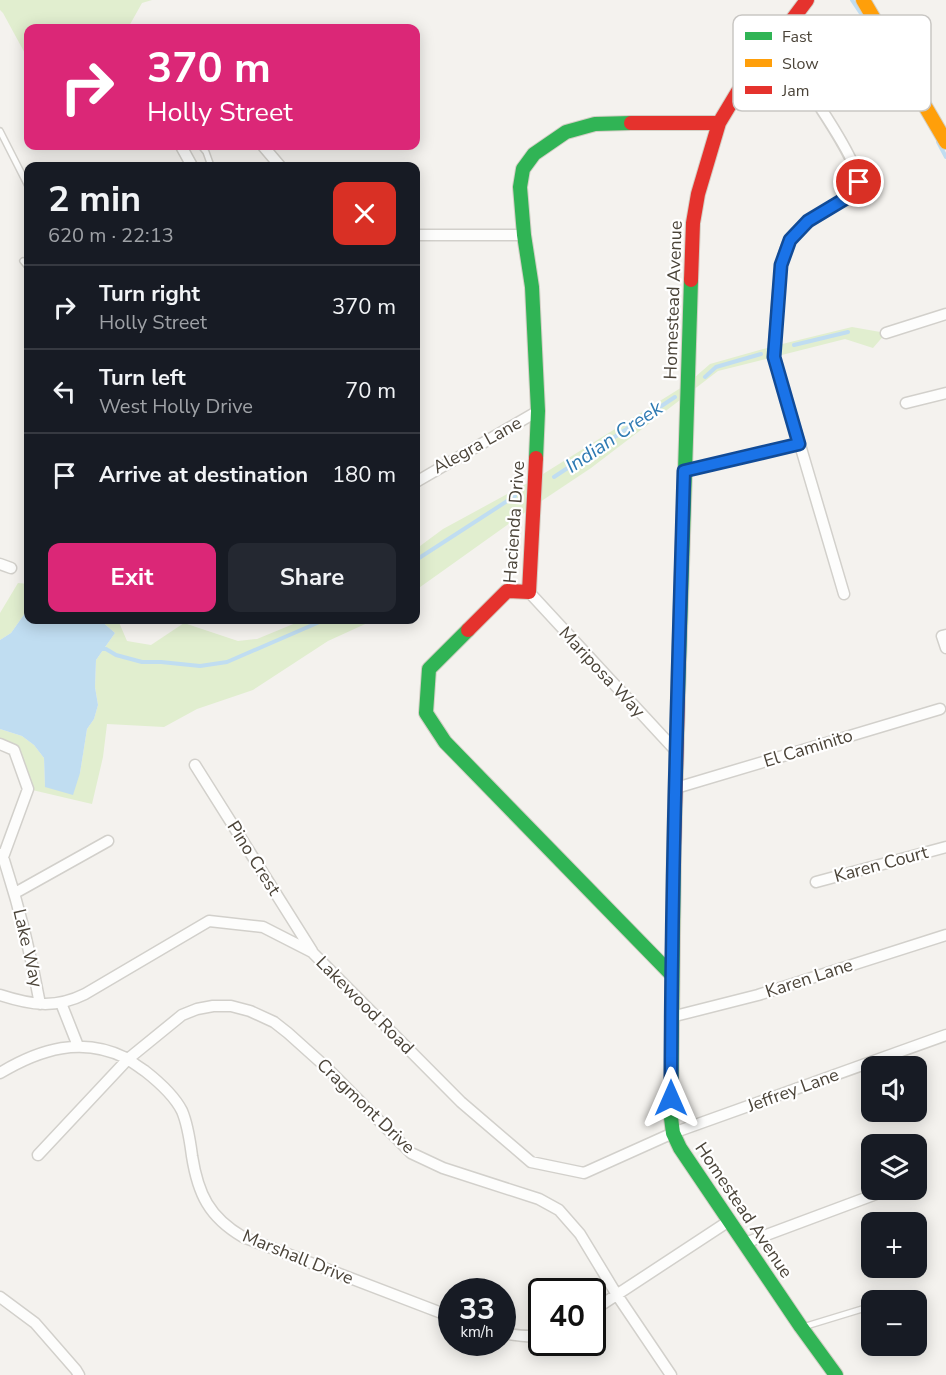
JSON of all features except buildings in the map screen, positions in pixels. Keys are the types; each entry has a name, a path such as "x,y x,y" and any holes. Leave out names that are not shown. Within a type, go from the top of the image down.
{"street":[{"name":"Homestead Avenue","path":"796,15 807,0"},
{"path":"863,0 872,15"},
{"name":"Homestead Avenue","path":"733,100 720,123 698,194 693,223 676,751 671,1118 673,1133 678,1145 695,1172 836,1375"},
{"path":"823,111 856,168 859,182 853,194 808,221 790,240 781,265 774,357 844,594"},
{"path":"928,111 946,142"},
{"name":"Hacienda Drive","path":"672,975 445,742 426,713 429,669 507,591 529,592 538,411 532,287 519,186 523,170 534,154 566,132 595,124 720,123"},
{"path":"266,150 276,162"},
{"path":"420,235 524,235"},
{"path":"886,333 946,314"},
{"path":"906,403 946,393"},
{"name":"Alegra Lane","path":"420,473 428,474 538,411"},
{"path":"684,471 799,444"},
{"path":"420,479 428,474"},
{"path":"0,564 11,568"},
{"name":"Mariposa Way","path":"529,592 676,751"},
{"path":"946,635 942,636 946,648"},
{"name":"El Caminito","path":"676,788 940,709"},
{"name":"Lake Way","path":"0,744 14,750 28,789 2,856 15,893 40,1004"},
{"name":"Pino Crest","path":"195,765 312,952"},
{"path":"15,893 108,841"},
{"name":"Karen Court","path":"816,882 946,847"},
{"name":"Lakewood Road","path":"0,995 18,1001 40,1004 61,1003 85,994 209,921 263,927 312,952 461,1102 531,1162 584,1173 673,1133"},
{"name":"Karen Lane","path":"671,1017 758,995 946,935"},
{"path":"61,1003 78,1046"},
{"name":"Cragmont Drive","path":"38,1155 128,1059 182,1015 213,1006 231,1006 261,1015 288,1033 327,1068 411,1153 443,1168 539,1199 559,1210 580,1234 617,1295 671,1375"},
{"name":"Jeffrey Lane","path":"673,1133 946,1035"},
{"name":"Marshall Drive","path":"0,1073 22,1060 78,1046 102,1049 128,1059 159,1082 181,1110 202,1195 209,1208 223,1224 243,1237 438,1312"},
{"path":"745,1243 861,1200"},
{"path":"606,1302 729,1221"},
{"path":"0,1297 35,1323 79,1375"}],"lane":[{"path":"0,131 24,178"},
{"path":"801,1327 861,1308"}],"green space":[{"path":"0,0 152,0 142,3 130,24 24,24 24,52 0,10"},
{"path":"852,327 886,333 873,348 845,339 718,371 591,468 420,587 420,546 443,529 535,479 687,384 710,364"},
{"path":"18,583 24,584 24,615 11,633 0,640 0,613"},
{"path":"105,624 120,624 127,641 151,645 182,624 238,641 257,639 293,624 365,624 328,641 253,690 197,709 164,727 107,724 103,757 92,804 28,789 14,750 0,744 0,729 22,736 34,745 44,758 45,787 80,773 87,729 94,719 98,705 95,687 96,660 115,633"}],"water":[{"path":"24,615 24,624 105,624 115,633 96,660 95,687 98,705 94,719 87,729 80,773 73,795 45,787 44,758 34,745 22,736 0,729 0,640 11,633"}],"waterway":[{"path":"852,0 862,15"},
{"path":"938,142 946,157"},
{"name":"Indian Creek","path":"794,345 848,332"},
{"name":"Indian Creek","path":"705,377 716,367 761,354"},
{"name":"Indian Creek","path":"554,477 675,397"},
{"name":"Indian Creek","path":"420,557 515,496"},
{"name":"Indian Creek","path":"101,649 142,662 200,666 227,662 315,624"}],"traffic: fast":[{"path":"536,458 538,411 532,287 520,187 523,169 534,154 566,132 595,124 631,123"},
{"path":"678,695 691,280"},
{"path":"468,630 429,669 426,713 445,742 672,975"},
{"path":"674,846 671,1118 673,1133 680,1148 836,1375"}],"traffic: slow":[{"path":"863,0 872,15"},
{"path":"928,111 946,142"}],"traffic: jam":[{"path":"796,15 807,0"},
{"path":"691,280 693,223 698,194 719,123 733,100"},
{"path":"631,123 719,123"},
{"path":"468,630 507,591 529,592 536,458"},
{"path":"674,846 678,695"}],"route":[{"path":"671,1098 676,751 684,471 799,444 774,357 781,265 790,240 808,221 853,194 859,182"}]}
